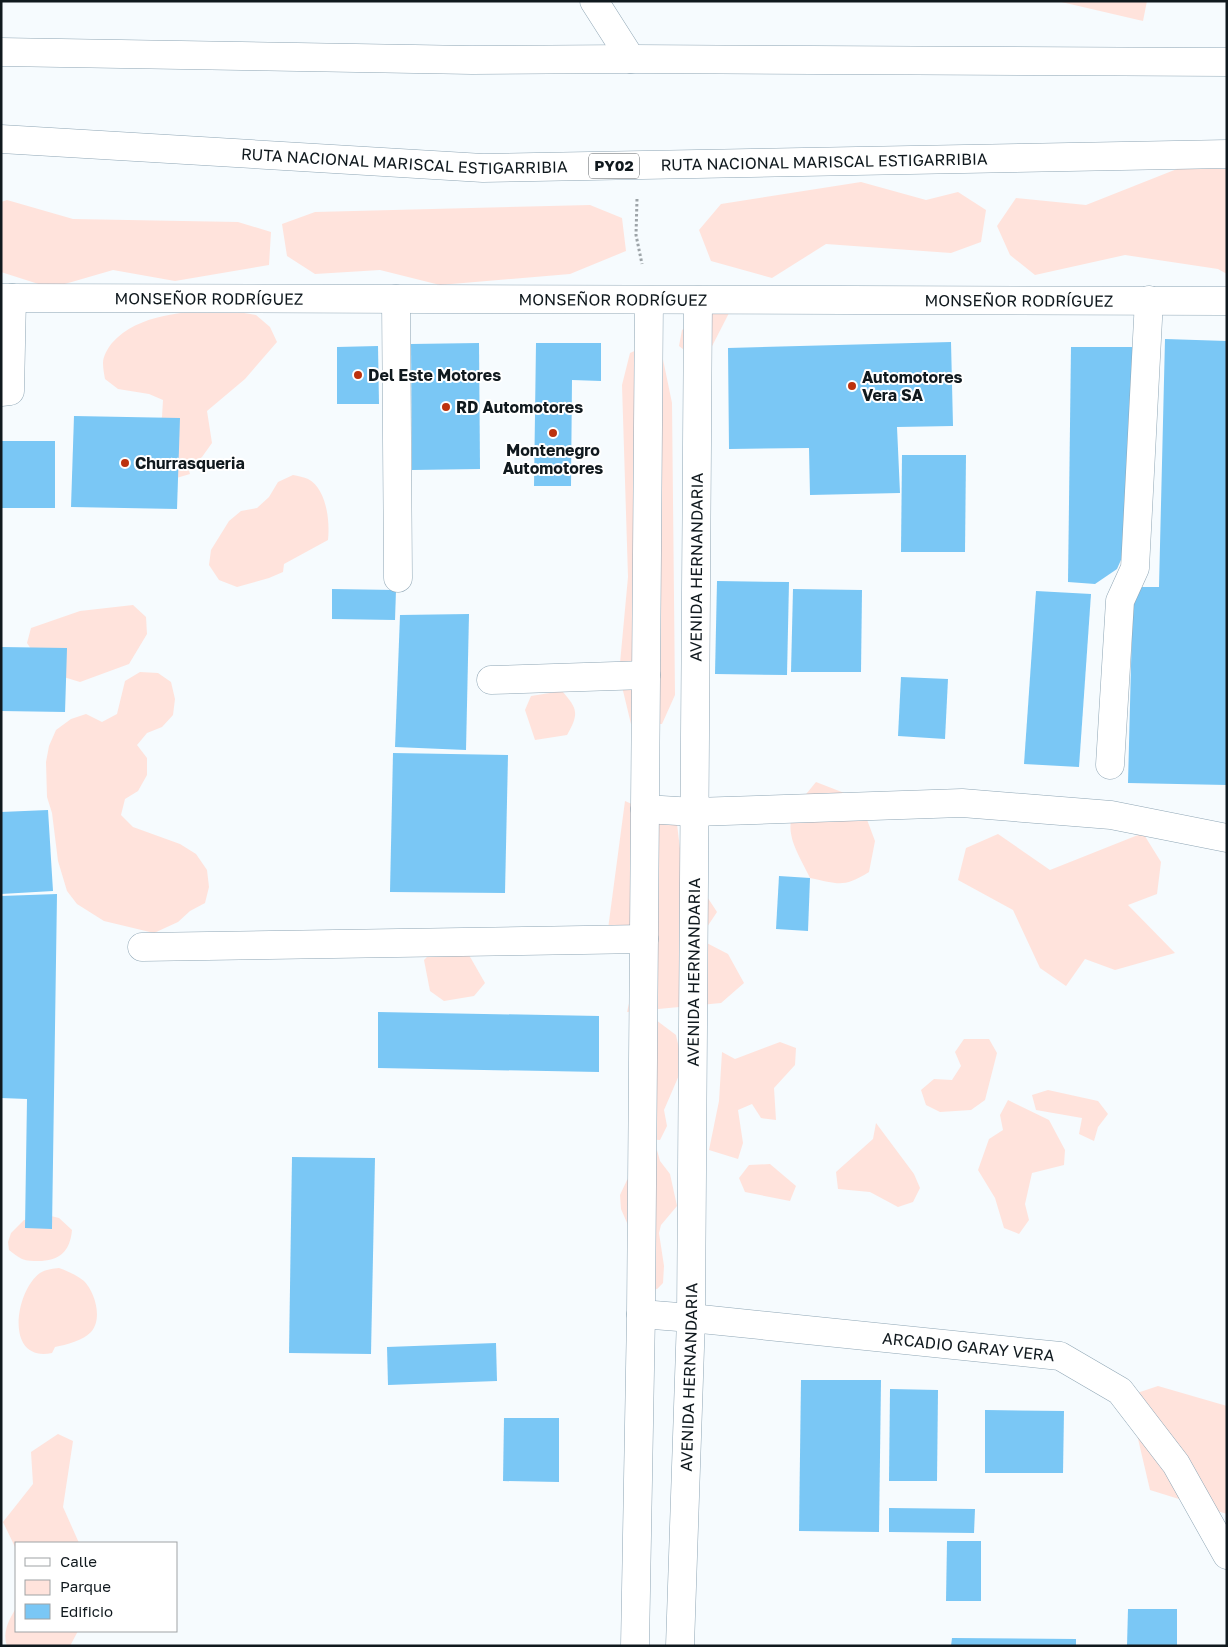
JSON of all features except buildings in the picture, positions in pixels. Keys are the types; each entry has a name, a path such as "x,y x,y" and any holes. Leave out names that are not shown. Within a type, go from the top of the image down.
{"main road":[{"path":"594,1 631,59"},
{"path":"1,52 472,60 1227,62"},
{"name":"RUTA NACIONAL MARISCAL ESTIGARRIBIA","path":"1,139 483,168 1227,154"},
{"path":"4,397 7,298"},
{"name":"MONSEÑOR RODRÍGUEZ","path":"7,298 1227,301"},
{"path":"396,300 398,578"},
{"path":"635,1646 641,1314 649,300"},
{"name":"AVENIDA HERNANDARIA","path":"680,1646 691,1318 698,300"},
{"path":"1110,765 1120,601 1135,568 1149,300"},
{"path":"491,680 646,675"},
{"path":"645,809 694,812 962,803 1111,815 1227,838"},
{"path":"142,947 644,939"},
{"name":"ARCADIO GARAY VERA","path":"641,1314 1060,1356 1120,1391 1176,1464 1227,1555"}],"path":[{"path":"638,166 636,235 649,300"}],"green space":[{"path":"1057,1 1147,1 1143,21"},
{"path":"1182,167 1227,169 1227,274 1218,269 1125,255 1035,275 1010,255 997,226 1016,198 1086,205"},
{"path":"861,182 926,200 958,192 986,210 981,242 951,253 826,244 772,278 711,261 699,230 721,204"},
{"path":"7,200 73,219 238,222 271,232 269,265 175,281 113,270 51,288 1,272 1,202"},
{"path":"590,205 622,218 626,251 570,274 440,285 380,270 315,274 287,256 282,224 315,212"},
{"path":"221,309 256,315 270,327 277,342 245,379 207,411 212,443 202,457 188,467 190,474 173,479 145,446 162,417 163,400 149,394 118,389 105,379 104,358 112,343 123,333 149,320 163,316"},
{"path":"712,311 729,313 707,356 692,356 679,346 682,330"},
{"path":"659,340 672,403 675,695 662,724 631,724 619,674 628,577 622,385 630,353"},
{"path":"293,475 308,479 319,490 328,515 328,540 284,564 283,572 269,578 237,587 219,580 209,565 211,550 229,521 241,511 257,508 269,497 278,482"},
{"path":"133,605 146,617 147,634 129,664 80,682 47,672 27,643 31,628 80,611"},
{"path":"140,672 158,673 171,682 175,699 173,715 162,727 147,733 137,745 147,758 147,775 138,791 125,799 121,815 133,827 180,844 196,854 207,870 209,887 205,903 190,911 178,922 154,933 104,921 77,904 67,891 58,861 52,813 47,797 46,762 49,746 56,730 71,719 86,714 102,722 117,714 125,681"},
{"path":"562,691 574,707 575,712 574,722 567,735 535,740 525,710 531,696"},
{"path":"816,782 852,796 863,809 875,841 869,872 853,881 835,883 810,878 797,853 791,836 792,818 797,806"},
{"path":"625,801 677,824 681,857 717,912 699,939 728,954 744,983 721,1003 627,1012 642,948 608,929"},
{"path":"1143,833 1161,862 1157,894 1128,905 1175,953 1115,970 1085,959 1066,986 1040,968 1013,910 958,880 966,848 998,834 1050,870"},
{"path":"436,948 469,955 485,983 474,996 444,1001 430,991 424,960"},
{"path":"656,1020 676,1035 683,1066 664,1110 667,1126 660,1140 644,1139"},
{"path":"964,1039 989,1039 997,1053 985,1100 971,1110 940,1112 926,1105 921,1090 934,1079 952,1080 961,1066 955,1052"},
{"path":"780,1042 796,1048 795,1065 774,1088 776,1120 761,1118 752,1104 738,1110 743,1143 738,1159 709,1150 719,1101 722,1052 735,1059"},
{"path":"1048,1090 1098,1101 1108,1114 1098,1127 1094,1141 1079,1134 1082,1118 1036,1110 1032,1095"},
{"path":"1008,1100 1049,1120 1065,1150 1064,1165 1032,1173 1025,1204 1029,1220 1019,1234 1004,1228 995,1198 978,1170 989,1139 1003,1130 1000,1115"},
{"path":"876,1123 914,1174 920,1188 913,1202 898,1207 870,1192 838,1189 836,1172 873,1139"},
{"path":"657,1150 660,1161 670,1174 677,1206 661,1225 659,1233 664,1266 663,1283 657,1289 640,1291 634,1239 621,1209 620,1195 627,1180 647,1163"},
{"path":"770,1164 796,1186 790,1201 745,1192 739,1178 749,1165"},
{"path":"51,1216 59,1218 72,1230 69,1244 62,1254 45,1261 30,1261 22,1259 9,1250 8,1242 11,1233 24,1220"},
{"path":"59,1268 78,1277 88,1286 96,1306 97,1320 91,1332 79,1340 55,1347 52,1353 37,1353 26,1347 21,1337 19,1324 20,1309 31,1282 42,1272"},
{"path":"1158,1386 1227,1406 1227,1514 1150,1490 1128,1396"},
{"path":"58,1434 73,1441 63,1507 79,1542 15,1542 15,1547 3,1522 33,1484 31,1452"},
{"path":"15,1610 15,1632 77,1632 70,1646 7,1646 5,1636"}],"place":[{"name":"Del Este Motores","path":"358,375"},
{"name":"Automotores Vera SA","path":"852,386"},
{"name":"RD Automotores","path":"446,407"},
{"name":"Montenegro Automotores","path":"553,433"},
{"name":"Churrasqueria","path":"125,463"}]}
